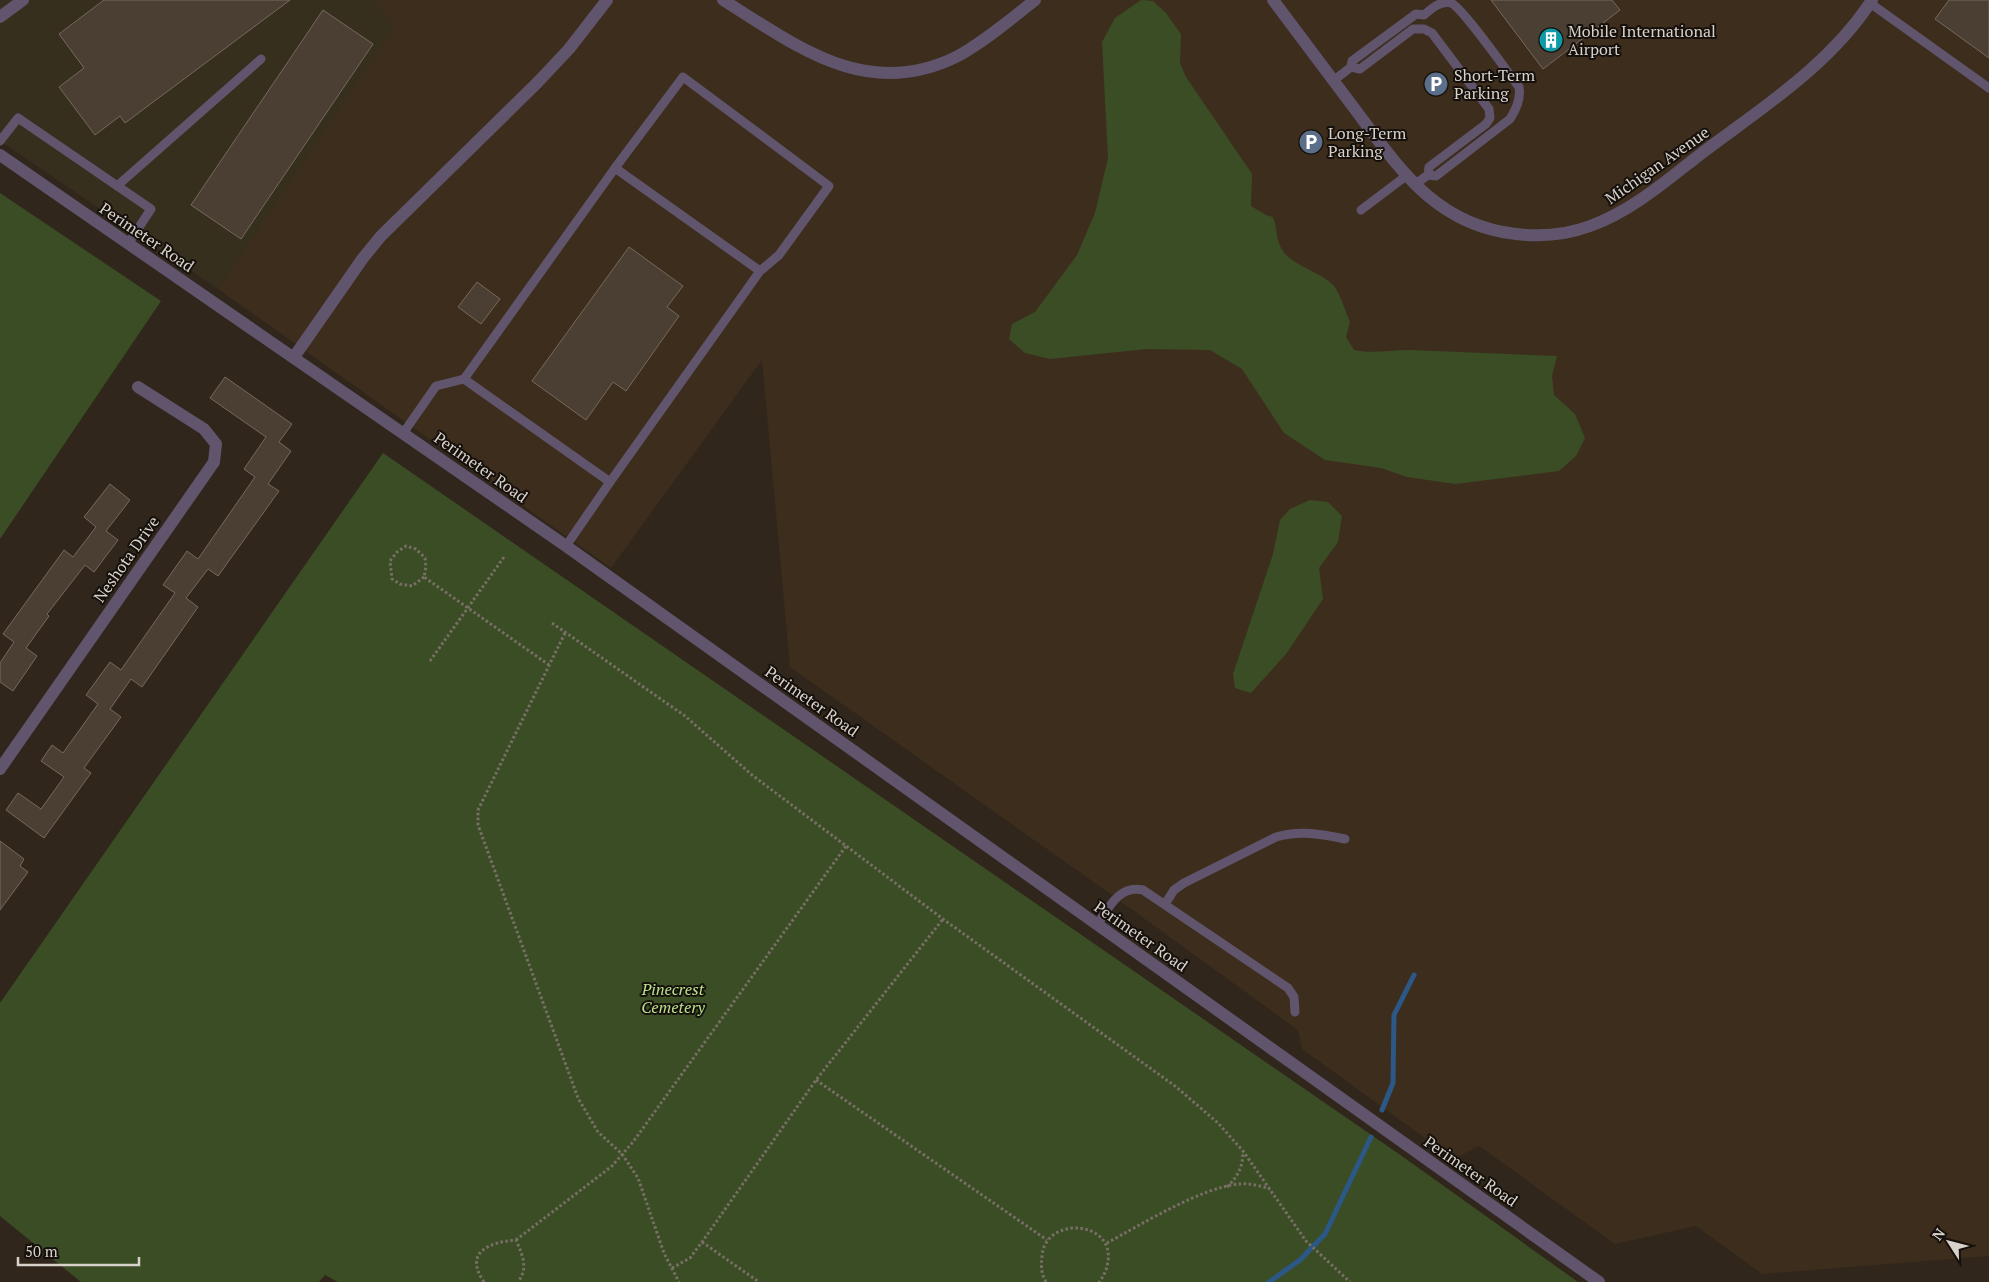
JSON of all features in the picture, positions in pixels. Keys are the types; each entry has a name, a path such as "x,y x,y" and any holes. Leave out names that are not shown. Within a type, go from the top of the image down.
{"street":[{"path":"0,17 23,0"},
{"path":"294,357 363,258 381,236 537,83 569,49 607,0"},
{"path":"723,0 816,56 840,67 868,72 921,70 958,56 1035,0"},
{"name":"Michigan Avenue","path":"1273,0 1410,180 1429,199 1453,215 1504,233 1547,236 1569,233 1590,226 1632,205 1784,92 1831,51 1871,2"},
{"name":"Perimeter Road","path":"0,155 404,432 566,546 1599,1282"},
{"name":"Neshota Drive","path":"0,769 214,462 216,444 204,429 138,388"}],"lane":[{"path":"1333,81 1351,67 1352,61 1416,14 1424,15 1437,5 1449,2 1456,6 1519,87 1520,94 1517,107 1510,119 1436,176 1428,175 1410,180 1361,210"},
{"path":"1871,2 1989,88"},
{"path":"1351,67 1360,69 1413,29 1424,29 1432,32 1489,109 1490,118 1486,124 1429,167 1428,175"},
{"path":"117,186 261,59"},
{"path":"404,432 436,386 464,379 615,168 683,78 829,186 779,255 760,271 566,546"},
{"path":"0,141 18,118 151,209 128,244"},
{"path":"615,168 760,271"},
{"path":"464,379 610,482"},
{"path":"1165,904 1174,890 1184,883 1276,837 1290,833 1312,832 1345,839"},
{"path":"1097,925 1123,891 1133,888 1143,890 1288,988 1294,997 1295,1012"}],"path":[{"path":"406,546 416,549 426,558 424,577 412,586 400,584 392,579 390,561 397,552 406,546"},
{"path":"430,661 504,557"},
{"path":"424,577 549,665"},
{"path":"552,623 685,716 752,775 846,846 943,919 1175,1086 1218,1123 1243,1151 1306,1241 1350,1282"},
{"path":"565,633 478,810 478,825 578,1098 598,1132 622,1154 638,1178 664,1253 679,1282"},
{"path":"484,1282 478,1273 476,1261 482,1250 489,1244 516,1240 612,1166 639,1134 846,846"},
{"path":"672,1268 690,1258 816,1080 943,919"},
{"path":"816,1080 1047,1240"},
{"path":"1227,1187 1236,1178 1243,1163 1243,1151"},
{"path":"1107,1243 1170,1210 1227,1187 1240,1184 1271,1189"},
{"path":"1044,1282 1041,1268 1042,1251 1047,1240 1058,1232 1075,1227 1098,1234 1107,1243 1109,1255 1107,1268 1099,1282"},
{"path":"516,1240 525,1264 522,1277 518,1282"},
{"path":"702,1242 759,1282"}],"shaded area":[{"path":"0,0 372,0 395,26 218,289 0,141"},
{"name":"Mobile International Airport","path":"372,0 1989,0 1989,1256 1762,1274 1696,1226 1615,1244 1479,1146 1454,1159 1302,1049 1298,1030 1116,898 790,667 762,360 611,568 218,289 394,26"}],"green space":[{"path":"1141,0 1153,1 1166,13 1181,34 1180,63 1186,77 1252,174 1251,206 1273,217 1279,243 1288,257 1328,280 1334,286 1341,298 1350,322 1346,337 1354,350 1375,352 1410,350 1557,356 1552,376 1554,395 1575,414 1585,438 1576,456 1559,471 1455,484 1407,477 1381,468 1325,460 1284,433 1242,369 1210,350 1147,349 1050,359 1025,353 1009,339 1012,324 1035,312 1077,255 1095,213 1108,158 1102,42 1115,18"},
{"path":"0,193 161,301 0,539"},
{"name":"Pinecrest Cemetery","path":"383,453 1399,1154 1578,1282 338,1282 325,1275 319,1282 81,1282 0,1216 0,1003"},
{"path":"1310,500 1328,502 1342,516 1338,542 1319,568 1323,599 1286,654 1251,693 1235,688 1233,674 1273,554 1280,520 1290,509"}],"building":[{"path":"104,0 290,0 125,123 120,116 95,135 59,87 84,68 59,34"},
{"name":"Mobile International Airport","path":"1491,0 1612,0 1620,10 1543,69"},
{"path":"1949,0 1989,0 1989,58 1935,19"},
{"path":"323,10 373,44 241,239 191,205"},
{"path":"629,247 683,286 667,307 679,316 626,391 613,382 586,420 532,381"},
{"path":"477,282 500,299 481,324 458,307"},
{"path":"225,377 292,424 279,442 291,451 268,484 279,491 218,576 208,569 186,598 198,607 142,687 131,679 110,709 121,717 84,768 91,773 44,838 6,810 18,793 41,809 64,777 41,761 52,745 63,753 98,704 86,695 110,662 121,670 175,593 163,585 187,551 198,559 255,477 244,469 266,437 210,398"},
{"path":"110,484 130,500 106,531 118,540 94,572 85,565 47,614 49,616 26,648 37,656 13,691 0,682 0,663 14,642 3,634 64,550 73,557 96,527 84,517"},
{"path":"0,841 24,859 20,866 28,872 0,910"}],"waterway":[{"path":"1382,1110 1393,1083 1394,1015 1414,975"},
{"path":"1269,1282 1300,1260 1325,1234 1371,1137"}],"place":[{"name":"Mobile International Airport","path":"1551,40"},
{"name":"Short-Term Parking","path":"1436,84"},
{"name":"Long-Term Parking","path":"1311,142"}]}
